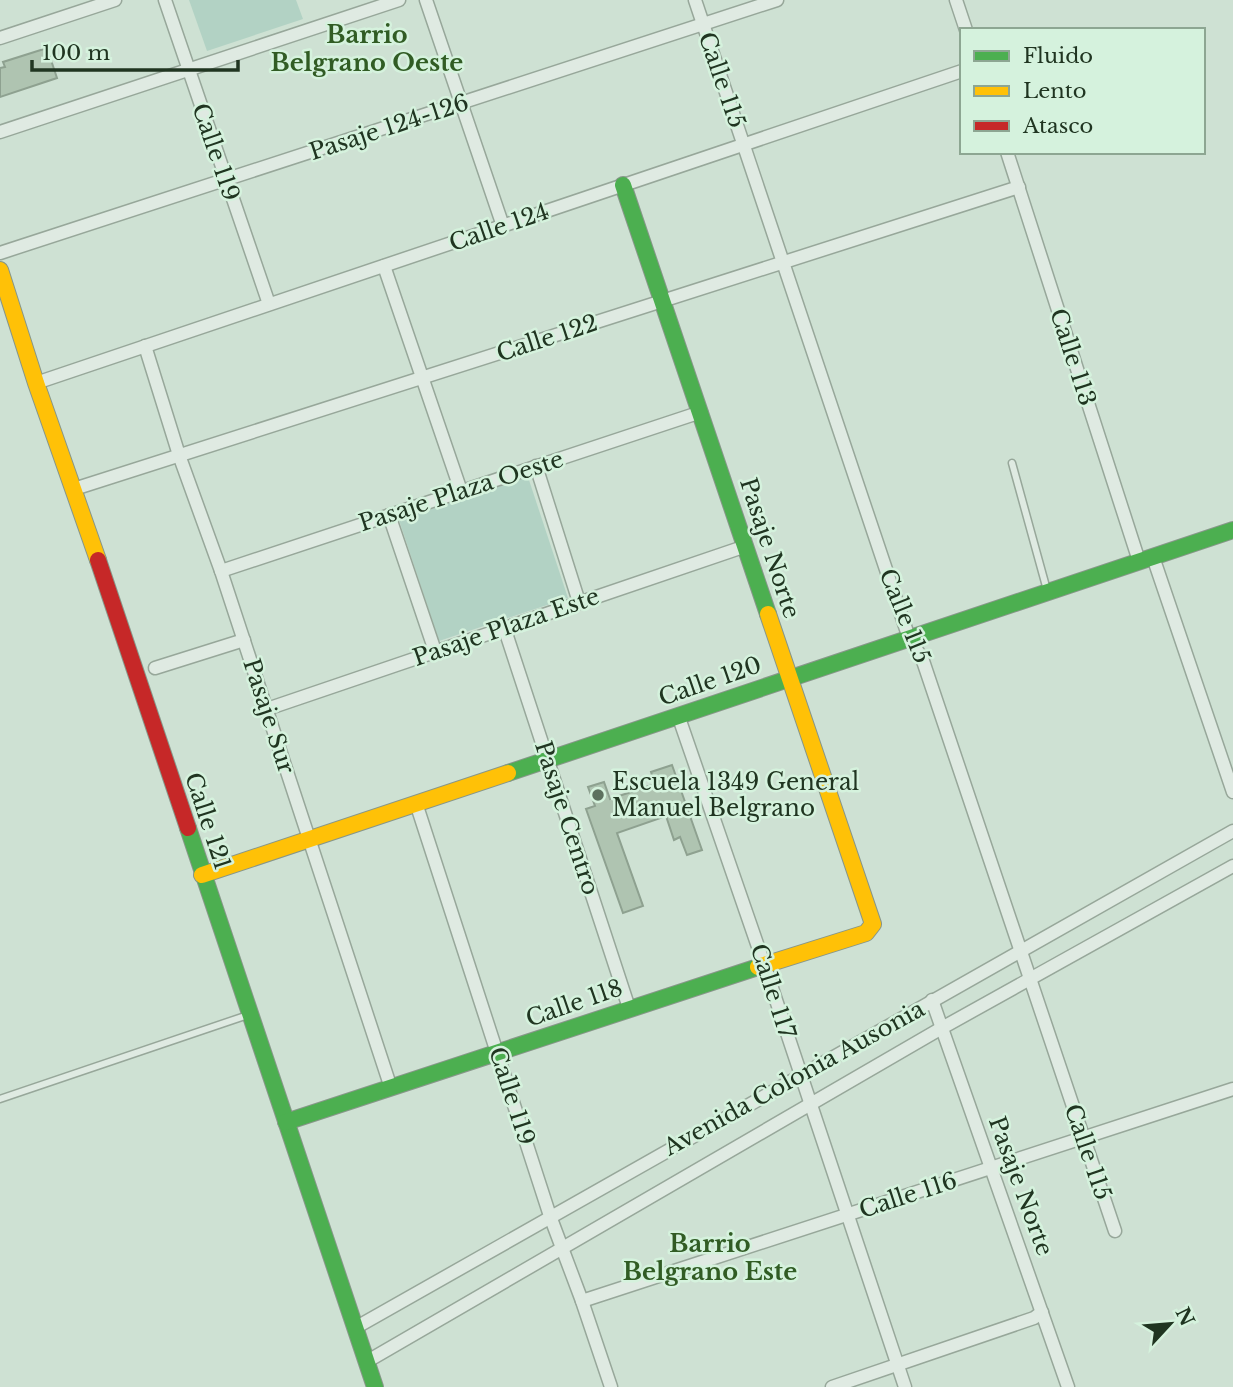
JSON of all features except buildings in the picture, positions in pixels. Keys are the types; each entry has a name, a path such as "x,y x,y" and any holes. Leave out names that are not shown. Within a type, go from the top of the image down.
{"street":[{"path":"0,38 115,0"},
{"name":"Calle 119","path":"165,0 269,304"},
{"path":"0,132 399,0"},
{"path":"426,0 503,226"},
{"name":"Calle 115","path":"695,0 909,638 922,658 1115,1231"},
{"name":"Pasaje 124-126","path":"0,253 777,0"},
{"path":"956,0 965,28"},
{"name":"Calle 124","path":"36,383 960,72"},
{"name":"Calle 113","path":"1008,154 1146,559 1233,792"},
{"name":"Pasaje Norte","path":"624,185 873,924"},
{"name":"Calle 122","path":"74,489 1019,187"},
{"path":"384,266 461,491"},
{"name":"Calle 121","path":"0,270 375,1387"},
{"name":"Pasaje Sur","path":"145,346 391,1088"},
{"name":"Pasaje Plaza Oeste","path":"221,571 701,412"},
{"path":"536,467 579,602"},
{"path":"389,515 435,651"},
{"name":"Calle 120","path":"202,875 1233,530"},
{"name":"Pasaje Plaza Este","path":"267,709 746,546"},
{"name":"Pasaje Centro","path":"505,627 629,1008"},
{"path":"155,668 244,640"},
{"name":"Calle 117","path":"678,715 905,1387"},
{"name":"Calle 119","path":"416,803 551,1216 611,1387"},
{"name":"Avenida Colonia Ausonia","path":"355,1328 1233,831"},
{"name":"Avenida Colonia Ausonia","path":"366,1362 940,1028 1233,866"},
{"name":"Calle 118","path":"286,1122 764,964 866,933 873,924"},
{"name":"Pasaje Norte","path":"932,1000 1068,1387"},
{"name":"Calle 116","path":"582,1301 1233,1089"},
{"path":"832,1387 1034,1318 1042,1312"}],"lane":[{"path":"1012,463 1047,592"},
{"path":"0,1099 250,1015"}],"green space":[{"path":"189,0 296,0 303,19 207,51"},
{"path":"528,477 568,598 439,641 399,520"}],"traffic: fast":[{"path":"623,185 768,614"},
{"path":"508,773 1233,530"},
{"path":"188,828 375,1387"},
{"path":"286,1122 758,967"}],"traffic: slow":[{"path":"0,270 98,560"},
{"path":"758,967 866,933 873,924 768,614"},
{"path":"202,875 508,773"}],"traffic: jam":[{"path":"98,560 188,828"}],"place":[{"name":"Escuela 1349 General Manuel Belgrano","path":"598,795"}],"district":[{"name":"Barrio Belgrano Oeste","path":"367,48"},
{"name":"Barrio Belgrano Este","path":"710,1257"}]}
